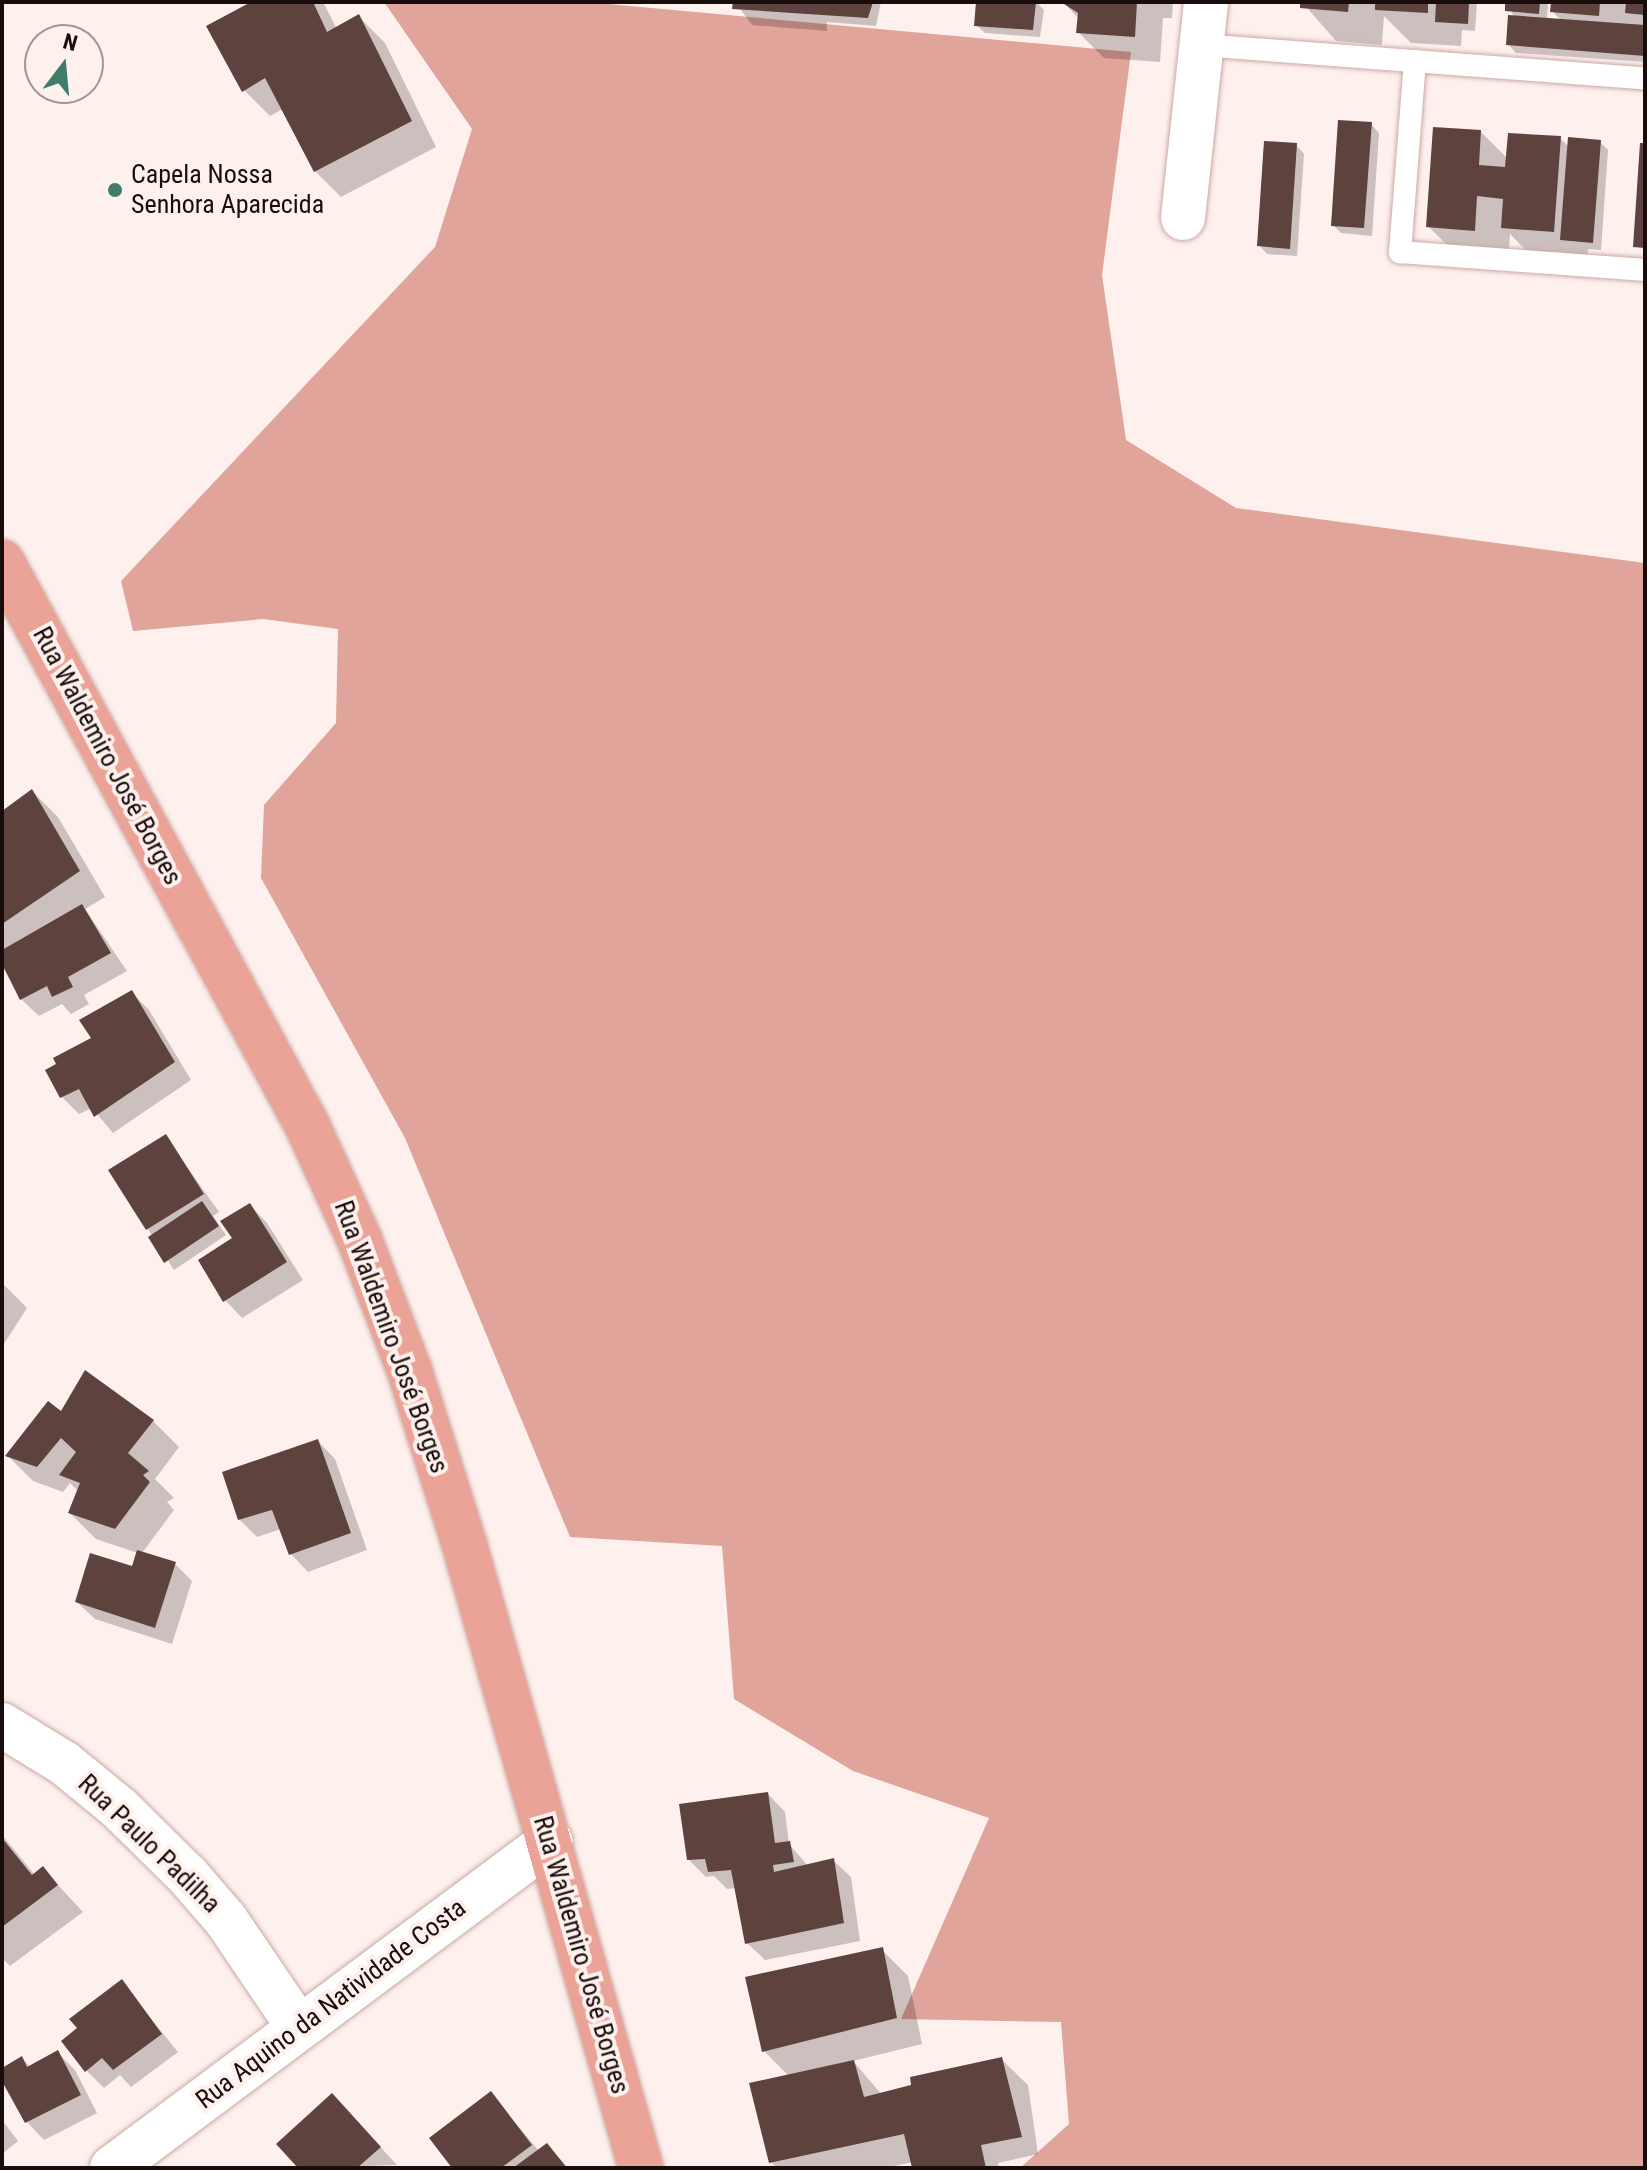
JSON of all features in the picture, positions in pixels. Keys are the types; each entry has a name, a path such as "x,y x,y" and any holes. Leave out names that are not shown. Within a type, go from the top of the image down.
{"main road":[{"name":"Rua Waldemiro José Borges","path":"2,562 307,1125 360,1241 414,1384 550,1841 641,2168"}],"street":[{"path":"1183,218 1206,2"},
{"name":"Rua Paulo Padilha","path":"2,1725 97,1790 188,1876 226,1920 299,2028"},
{"name":"Rua Aquino da Natividade Costa","path":"112,2168 550,1841"}],"lane":[{"path":"1201,45 1645,78"},
{"path":"1415,61 1400,252 1645,270"}],"shaded area":[{"path":"384,2 586,2 1131,52 1102,275 1126,440 1236,508 1645,563 1645,2168 1020,2168 1069,2124 1061,2022 901,2019 989,1818 853,1771 734,1699 722,1546 570,1537 405,1138 261,878 264,805 336,723 338,629 263,619 133,631 121,581 435,247 472,129"}],"building":[{"path":"251,2 313,2 327,32 359,14 412,121 314,172 265,78 242,92 206,26"},
{"path":"733,2 873,2 868,18 732,9"},
{"path":"976,2 1036,2 1033,30 974,26"},
{"path":"1061,2 1137,2 1135,37 1076,33 1078,13"},
{"path":"1300,2 1349,2 1348,12 1300,8"},
{"path":"1375,2 1428,2 1428,13 1375,10"},
{"path":"1436,2 1469,2 1468,24 1435,22"},
{"path":"1505,2 1540,2 1539,14 1505,11"},
{"path":"1551,2 1600,2 1599,16 1550,12"},
{"path":"1626,2 1645,2 1645,15 1625,13"},
{"path":"1508,15 1645,25 1645,56 1506,45"},
{"path":"1338,120 1372,122 1364,228 1331,226"},
{"path":"1433,127 1481,130 1479,165 1505,167 1508,133 1561,136 1554,232 1501,228 1503,199 1477,196 1475,231 1426,227"},
{"path":"1568,137 1601,140 1593,243 1560,240"},
{"path":"1264,141 1297,143 1290,249 1257,246"},
{"path":"1640,143 1645,143 1645,248 1633,247"},
{"path":"32,789 80,871 2,924 2,811"},
{"path":"82,904 111,953 68,977 73,987 52,997 47,986 20,1000 2,964 2,950"},
{"path":"132,990 175,1062 94,1117 79,1089 60,1098 45,1070 56,1064 53,1058 91,1038 79,1020"},
{"path":"166,1134 204,1194 146,1230 108,1170"},
{"path":"202,1201 219,1226 164,1263 148,1237"},
{"path":"250,1203 287,1262 223,1302 198,1260 232,1238 220,1221"},
{"path":"85,1370 154,1420 128,1453 149,1471 143,1475 150,1482 115,1529 68,1513 80,1483 59,1475 76,1452 61,1438 37,1467 5,1456 48,1401 61,1411"},
{"path":"318,1439 351,1533 289,1555 272,1510 238,1520 222,1472"},
{"path":"137,1550 176,1562 155,1628 75,1602 90,1553 132,1566"},
{"path":"768,1792 775,1843 790,1841 794,1862 773,1865 774,1872 834,1858 844,1923 745,1944 731,1870 708,1872 705,1859 687,1860 679,1804"},
{"path":"2,1838 32,1875 43,1866 58,1885 2,1927"},
{"path":"883,1947 897,2018 762,2052 745,1977"},
{"path":"122,1979 162,2034 113,2070 102,2058 85,2072 61,2041 77,2028 69,2019"},
{"path":"58,2050 81,2095 25,2123 3,2083 2,2068 22,2056 27,2067"},
{"path":"1002,2057 1022,2137 981,2145 986,2168 912,2168 904,2134 769,2163 749,2083 854,2060 864,2097 911,2085 910,2077"},
{"path":"491,2091 532,2145 501,2168 452,2168 429,2138"},
{"path":"332,2093 381,2147 357,2168 298,2168 276,2144"},
{"path":"547,2143 567,2168 513,2168"}],"place":[{"name":"Capela Nossa Senhora Aparecida","path":"115,190"}]}
